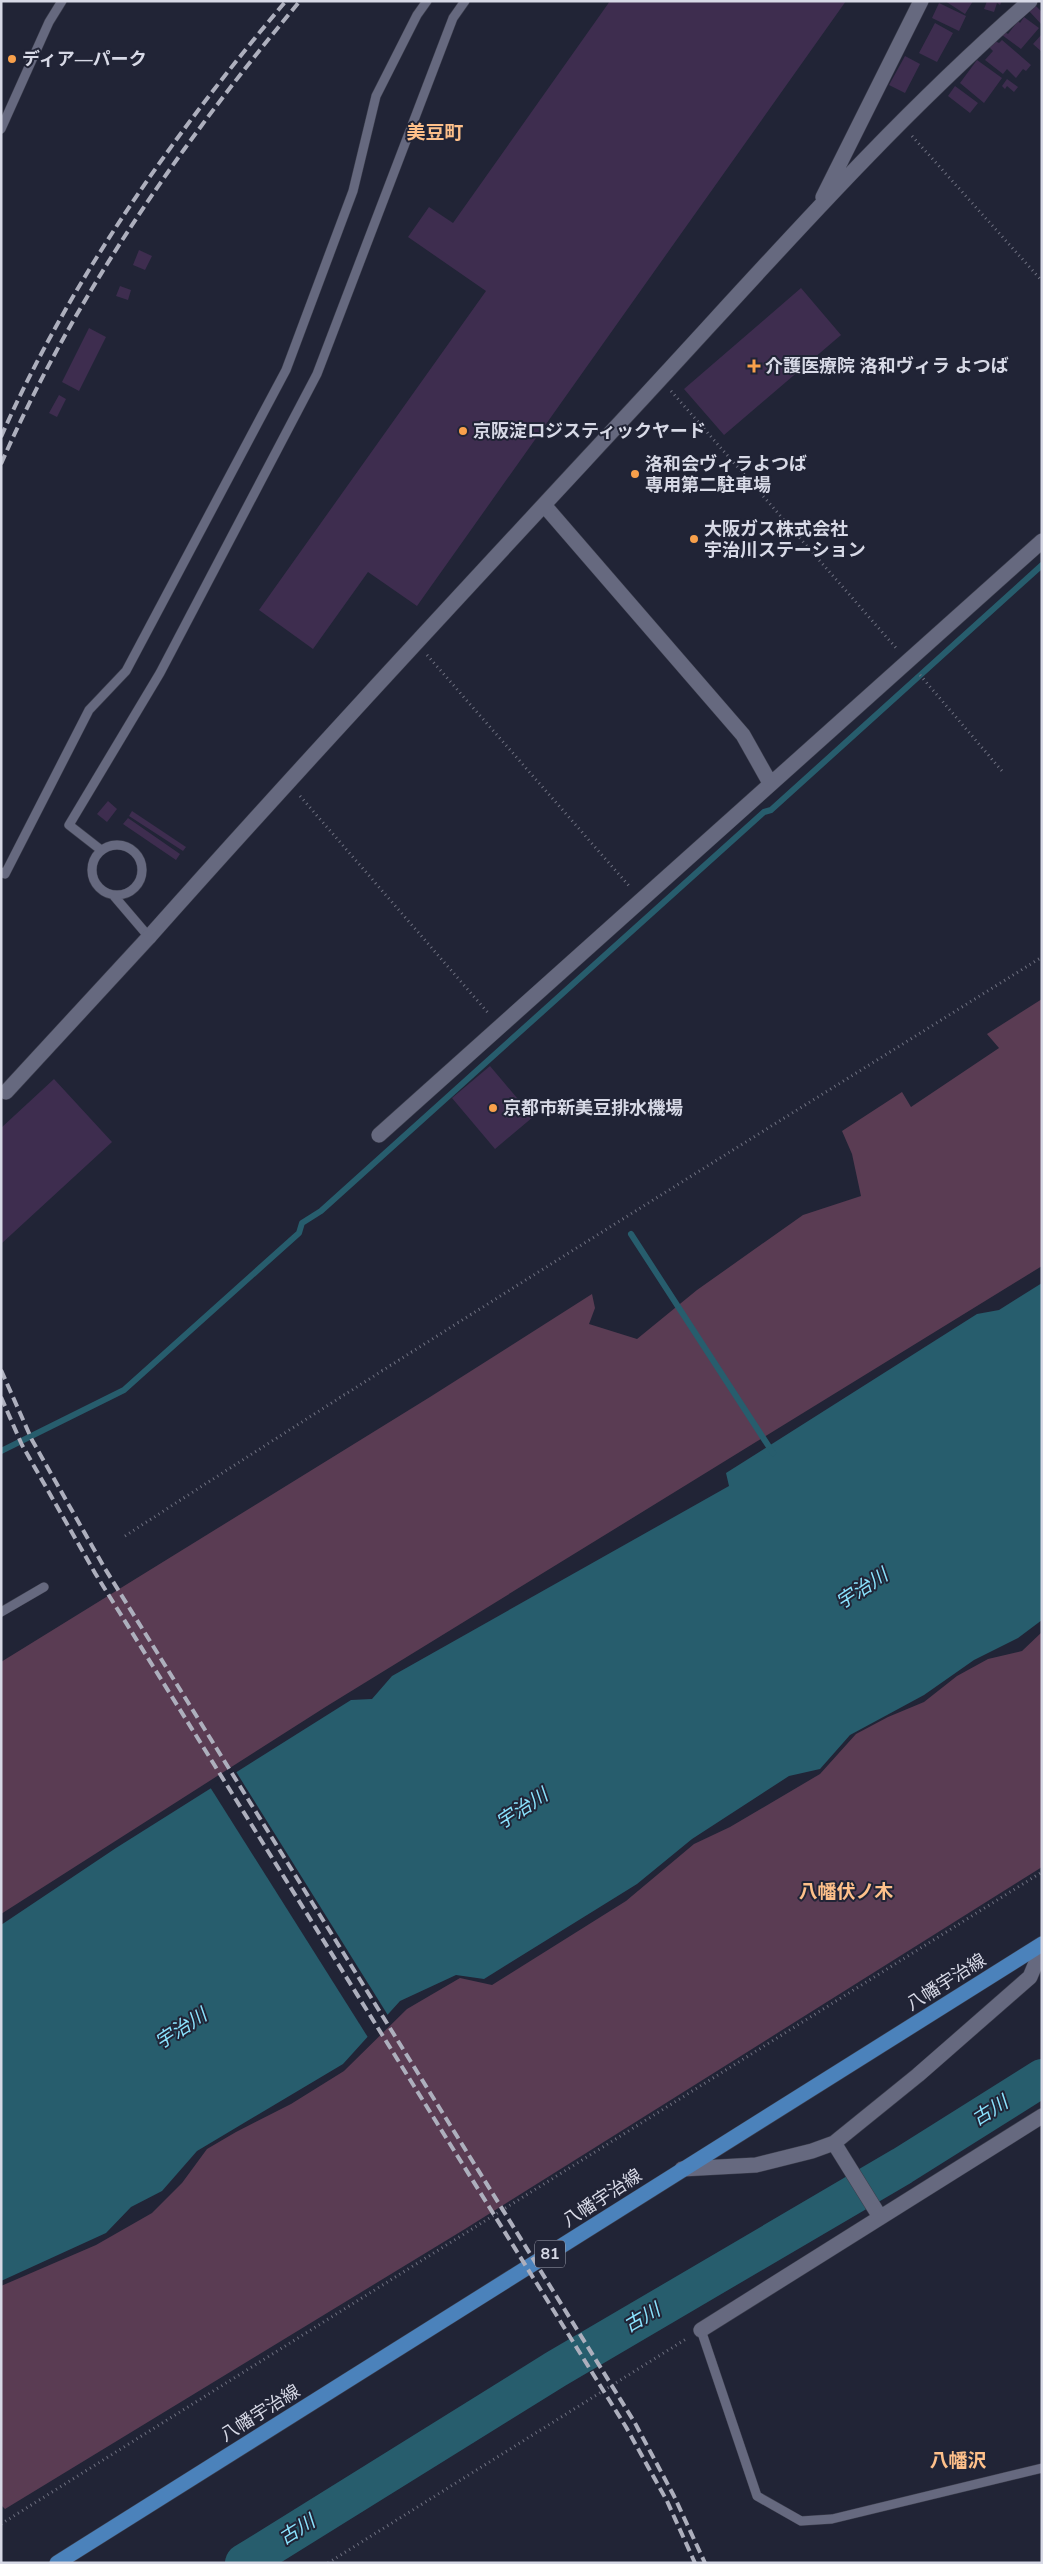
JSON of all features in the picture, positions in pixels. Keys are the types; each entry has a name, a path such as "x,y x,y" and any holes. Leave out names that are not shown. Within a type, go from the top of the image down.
{"main road":[{"name":"八幡宇治線","path":"57,2563 1042,1944"}],"street":[{"path":"817,210 921,1"},
{"path":"3,1094 149,937 288,782 817,210 981,44 1030,1"},
{"path":"544,504 743,735 770,783"},
{"path":"379,1135 1042,541"},
{"path":"682,2169 756,2165 812,2151 834,2142 918,2075 1030,1977 1042,1948"},
{"path":"701,2330 1042,2116"},
{"path":"834,2142 880,2217"}],"lane":[{"path":"1,129 49,22 62,1"},
{"path":"1,872 6,874 89,710 126,671 286,370 353,191 376,96 417,15 428,1"},
{"path":"101,850 69,825 160,673 317,374 453,18 465,1"},
{"path":"114,896 123,895 136,886 141,879 141,863 132,849 124,846 108,846 101,850 92,863 92,878 100,890 114,896 149,937"},
{"path":"1,1612 44,1587"},
{"path":"701,2330 757,2496 801,2521 832,2519 1042,2468"}],"path":[{"path":"901,123 1042,281"},
{"path":"660,379 1002,771"},
{"path":"416,643 642,901"},
{"path":"288,782 499,1026"},
{"path":"125,1536 300,1422 699,1170 1042,957"},
{"path":"1,2524 1042,1872"},
{"path":"328,2563 701,2330"}],"shaded area":[{"path":"1042,999 1042,1266 327,1706 1,1914 1,1662 430,1397 592,1294 595,1308 589,1324 637,1339 697,1290 803,1215 861,1196 852,1154 842,1131 902,1092 911,1107 999,1048 987,1034"},
{"path":"1042,1632 1042,1867 465,2229 5,2509 1,2505 1,2286 96,2245 152,2213 182,2183 207,2149 291,2104 344,2071 407,2009 460,1978 492,1985 626,1901 694,1844 730,1827 820,1774 856,1734 888,1717 924,1702 957,1676 988,1659 1022,1651"}],"water":[{"name":"宇治川","path":"1042,1283 1042,1620 1018,1638 974,1660 924,1695 850,1735 820,1769 789,1776 692,1839 637,1884 484,1979 456,1975 400,2001 343,2064 197,2151 162,2191 131,2207 106,2233 1,2281 1,1925 116,1848 351,1700 372,1699 392,1676 729,1486 726,1473 977,1314 999,1310"}],"pier":[{"path":"235,1770 389,2017 369,2039 210,1787"}],"building":[{"name":"京阪淀ロジスティックヤード","path":"610,1 846,1 417,606 368,572 313,649 259,610 486,291 408,237 429,207 453,223"},
{"path":"945,1 973,1 965,14"},
{"path":"987,1 1002,1 1000,5 997,3 994,12 984,9"},
{"path":"939,3 966,16 959,31 932,18"},
{"path":"1035,5 1042,12 1042,25 1029,11"},
{"path":"1024,17 1039,28 1021,49 1002,35 1005,32 1008,34 1018,21 1020,23"},
{"path":"935,23 953,33 937,62 919,53"},
{"path":"1042,34 1042,52 1033,44"},
{"path":"1002,40 1031,65 1026,71 1023,69 1016,78 1007,69 1003,74 985,60 993,51 989,47 995,41 999,43"},
{"path":"905,56 920,64 905,93 889,85"},
{"path":"977,60 1002,78 984,103 960,83"},
{"path":"1007,79 1018,87 1014,92 1007,86 1005,89 1002,86"},
{"path":"955,86 978,103 970,113 948,96"},
{"path":"139,250 152,256 145,270 133,265"},
{"path":"120,286 131,290 128,300 116,296"},
{"path":"801,288 841,335 724,435 684,389"},
{"path":"89,328 106,337 79,391 62,382"},
{"path":"59,395 66,399 57,417 49,413"},
{"path":"108,801 117,809 107,822 97,814"},
{"path":"132,811 186,847 183,851 129,816"},
{"path":"128,818 180,854 176,860 123,824"},
{"name":"京都市新美豆排水機場","path":"490,1066 533,1117 495,1149 452,1098"},
{"path":"54,1079 112,1142 1,1244 1,1128"}],"waterway":[{"path":"1,1451 124,1390 299,1233 302,1223 321,1211 764,812 771,810 1042,565"},
{"path":"631,1234 773,1453"},
{"name":"古川","path":"244,2563 556,2369 902,2166 1042,2078"}],"railway":[{"path":"1,437 28,379 59,322 92,265 128,209 165,155 205,102 286,1"},
{"path":"1,464 30,401 62,340 134,222 214,109 300,1"},
{"path":"1,1370 32,1440 104,1567 635,2423 674,2496 705,2563"},
{"path":"1,1397 22,1445 95,1573 626,2427 667,2501 695,2563"}],"place":[{"name":"ディア―パーク","path":"12,59"},
{"name":"介護医療院 洛和ヴィラ よつば","path":"754,366"},
{"name":"京阪淀ロジスティックヤード","path":"463,431"},
{"name":"洛和会ヴィラよつば 専用第二駐車場","path":"635,474"},
{"name":"大阪ガス株式会社 宇治川ステーション","path":"694,539"},
{"name":"京都市新美豆排水機場","path":"493,1108"}],"district":[{"name":"美豆町","path":"435,133"},
{"name":"八幡伏ノ木","path":"846,1892"},
{"name":"八幡沢","path":"958,2461"}]}
